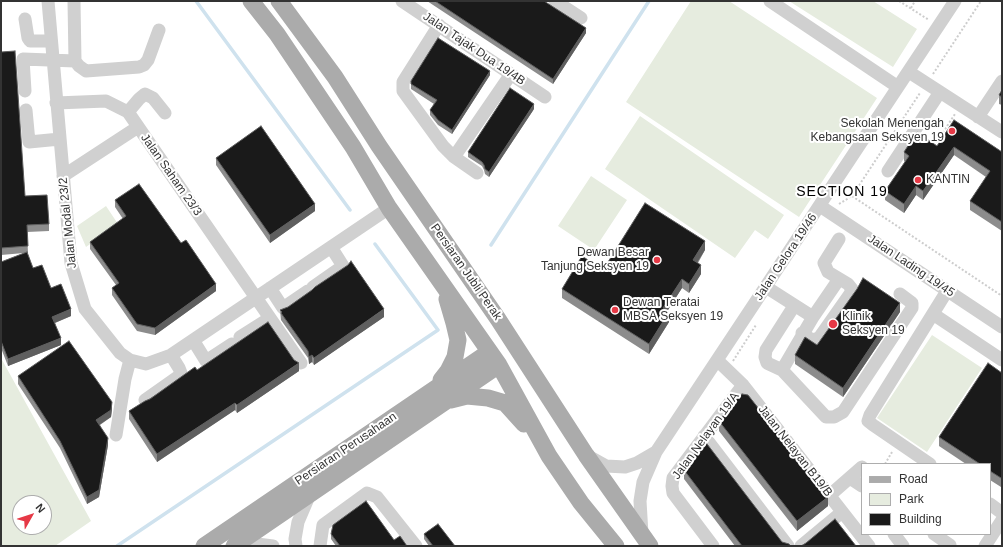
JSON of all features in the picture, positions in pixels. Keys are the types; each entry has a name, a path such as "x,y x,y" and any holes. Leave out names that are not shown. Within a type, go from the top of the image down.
{"main road":[{"path":"250,1 282,41 353,148 389,208 440,280 497,356 549,456"},
{"name":"Persiaran Jubli Perak","path":"279,1 335,77 400,176 528,363 586,455 646,540"},
{"path":"389,208 397,192 400,176"},
{"path":"389,208 408,206 423,210"},
{"path":"432,391 448,371 455,357 458,340 440,280"},
{"path":"497,356 504,341 498,318"},
{"path":"497,356 528,363"},
{"name":"Persiaran Perusahaan","path":"204,546 432,391 497,356"},
{"name":"Persiaran Perusahaan","path":"234,546 445,402 497,356"},
{"path":"445,402 467,396 488,398 505,404 549,456 581,503 616,546"}],"street":[{"name":"Jalan Modal 23/2","path":"48,1 71,263 85,309 120,353 130,360"},
{"path":"74,1 75,62"},
{"name":"Jalan Tajak Dua 19/4B","path":"402,1 545,97"},
{"path":"556,1 581,18"},
{"path":"770,1 898,87"},
{"name":"Jalan Gelora 19/46","path":"646,540 640,501 643,482 656,452 766,287 824,208 898,87 955,1"},
{"path":"26,19 28,38 30,41 51,41"},
{"path":"439,26 403,82 403,92 443,146 454,157 477,173"},
{"path":"25,91 23,60 75,62 86,71 139,67 144,65 148,60 159,30"},
{"path":"908,72 1002,132"},
{"path":"454,157 511,74"},
{"path":"978,117 1002,81"},
{"path":"888,171 940,92"},
{"path":"56,103 106,102 128,112 145,94 153,98 165,113"},
{"path":"26,110 30,142 60,139"},
{"name":"Jalan Saham 23/3","path":"128,112 301,363"},
{"path":"63,176 138,127"},
{"path":"116,435 125,379 130,360 146,364 171,355 389,208"},
{"name":"Jalan Lading 19/45","path":"824,208 1002,327"},
{"path":"802,333 812,340 819,338 852,289 848,284 828,272 824,263 839,239"},
{"path":"270,288 283,308 343,266 331,247"},
{"path":"782,370 802,333 840,279"},
{"path":"766,287 813,317"},
{"path":"929,463 868,421 870,415 947,291"},
{"path":"794,306 766,350 765,357 767,362 782,370 826,417 834,417 842,412 912,308 912,303 900,294"},
{"path":"933,314 1002,360"},
{"path":"193,340 206,360 270,318"},
{"path":"145,400 179,376 181,373 171,355"},
{"name":"Jalan Nelayan B19/B","path":"717,360 743,384 869,546"},
{"name":"Jalan Nelayan 19/A","path":"713,546 673,493 673,478 743,384"},
{"path":"704,436 788,546"},
{"path":"586,455 606,466 625,467 656,452"},
{"path":"830,495 858,484 861,471"},
{"path":"320,546 323,525 367,493 377,497 416,546"},
{"path":"296,546 295,539 298,522 310,494"},
{"path":"991,505 1002,512"},
{"path":"801,546 842,512"},
{"path":"985,546 1002,520"},
{"path":"895,535 903,546"},
{"path":"936,535 952,542"},
{"path":"234,546 257,544 273,546"}],"path":[{"path":"899,1 938,26"},
{"path":"911,8 915,1"},
{"path":"824,208 852,196 981,1"},
{"path":"932,149 961,106"},
{"path":"852,196 1002,296"},
{"path":"727,370 760,319"}],"green space":[{"path":"691,1 729,1 877,98 799,217 626,102"},
{"path":"789,1 873,1 917,29 893,67"},
{"path":"640,116 784,215 768,239 755,230 735,258 605,169"},
{"path":"591,176 627,200 594,250 558,226"},
{"path":"106,206 118,224 86,247 77,226"},
{"path":"932,335 982,368 927,452 877,418"},
{"path":"1,358 91,521 55,546 1,546"}],"building":[{"path":"435,1 544,1 586,28 553,79"},
{"path":"438,38 490,71 452,130 438,120 430,110 437,100 411,84 411,81"},
{"path":"15,51 25,196 47,195 49,224 27,225 28,246 1,248 1,52"},
{"path":"510,88 534,104 489,172 485,169 482,162 468,152"},
{"path":"1002,90 1002,97 999,95"},
{"path":"954,120 1002,152 1002,222 970,201 990,171 954,147 923,191 916,186 904,204 885,191 909,156 904,152 917,132 937,146"},
{"path":"261,126 315,204 270,235 216,158"},
{"path":"139,184 181,243 186,240 216,284 155,328 137,324 112,288 119,283 90,242 126,216 115,200"},
{"path":"645,203 705,241 693,260 701,265 689,284 682,279 663,308 669,312 649,344 562,289 582,256 603,270"},
{"path":"27,252 33,268 42,265 51,288 61,284 71,309 52,317 61,338 8,359 1,341 1,262"},
{"path":"351,261 384,309 314,358 312,355 309,357 308,351 280,310 288,307 348,265"},
{"path":"863,278 900,303 843,388 795,355 805,337 817,345 857,289"},
{"path":"268,322 294,360 299,363 237,405 235,403 157,454 129,411 150,399 195,367 197,370"},
{"path":"69,341 112,402 111,410 96,420 108,438 99,490 87,497 60,441 18,376"},
{"path":"988,363 1002,373 1001,478 991,472 991,463 978,463 939,437"},
{"path":"742,394 748,395 828,497 797,521 719,421 735,400"},
{"path":"704,440 782,542 791,546 742,546 684,470"},
{"path":"366,501 394,540 400,536 407,546 340,546 331,534 333,525"},
{"path":"835,519 856,546 801,546 806,543"},
{"path":"438,524 455,546 433,546 424,534"}],"waterway":[{"path":"196,1 350,210"},
{"path":"491,245 649,1"},
{"path":"117,546 438,330 375,244"}],"place":[{"name":"Sekolah Menengah Kebangsaan Seksyen 19","path":"952,131"},
{"name":"KANTIN","path":"918,180"},
{"name":"Dewan Besar Tanjung Seksyen 19","path":"657,260"},
{"name":"Dewan Teratai MBSA Seksyen 19","path":"615,310"},
{"name":"Klinik Seksyen 19","path":"833,324"}],"district":[{"name":"SECTION 19","path":"842,192"}]}
